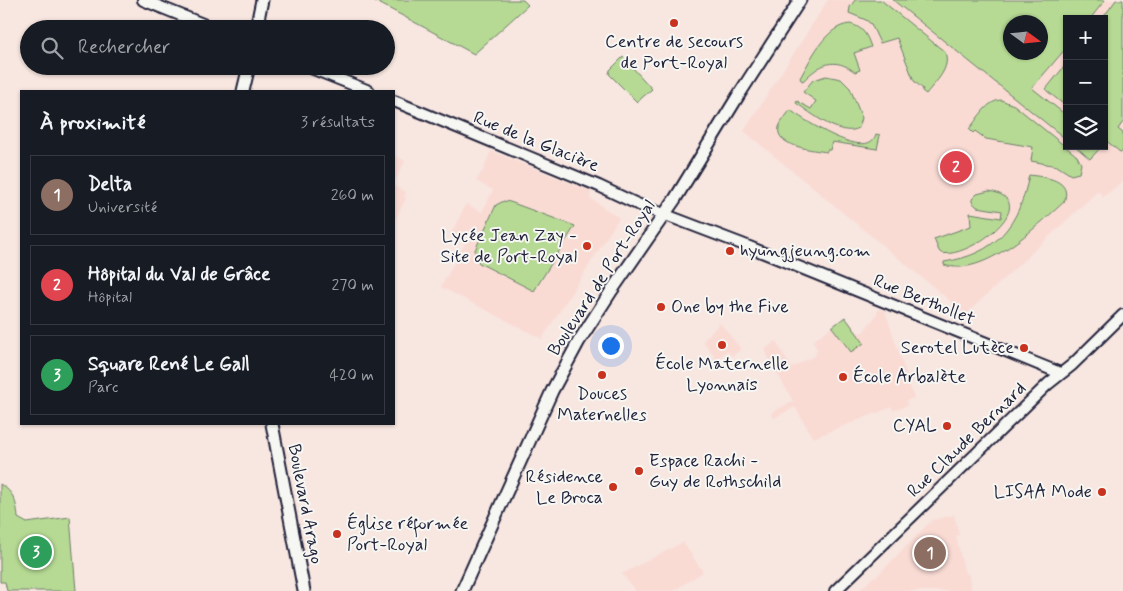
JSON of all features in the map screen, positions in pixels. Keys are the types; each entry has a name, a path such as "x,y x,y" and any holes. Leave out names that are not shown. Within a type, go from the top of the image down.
{"main road":[{"path":"258,20 262,0"},
{"name":"Boulevard de Port-Royal","path":"462,591 552,391 579,341 612,290 676,199 738,96 800,0"},
{"path":"243,90 247,75"},
{"name":"Boulevard Arago","path":"272,425 304,591"}],"street":[{"path":"143,0 193,20"},
{"path":"329,75 366,90"},
{"name":"Rue de la Glacière","path":"395,101 602,187 637,204 665,214"},
{"name":"Rue Berthollet","path":"665,214 1060,373"},
{"name":"Rue Claude Bernard","path":"836,591 1060,373 1072,365 1123,315"}],"shaded area":[{"path":"828,0 1123,0 1123,181 1103,197 1098,191 966,314 744,131"},
{"path":"491,151 591,191 590,198 619,218 542,339 441,287 467,240 452,232 466,204 482,212 493,190 476,181 482,173"},
{"path":"395,156 405,161 395,181"},
{"path":"395,186 406,192 404,196 406,198 395,220"},
{"name":"École Arbalète","path":"879,309 885,311 914,398 906,401 908,405 893,411 892,407 813,438 795,407 774,418 771,413 793,401 764,350 776,341 791,368 816,355 815,353 818,351 813,341 845,317 859,333 863,332"},
{"name":"École Maternelle Lyonnais","path":"720,323 741,349 732,356 727,351 715,361 713,359 715,357 703,341"},
{"path":"954,515 959,535 956,536 965,574 968,573 972,591 859,591 874,576 876,577 932,520"},
{"path":"683,542 703,572 673,591 636,591 622,574"}],"green space":[{"path":"373,0 523,0 528,5 474,54"},
{"path":"855,0 881,0 945,52 946,64 944,69 926,94 914,81 897,38 880,43 871,24 849,13 850,7"},
{"path":"893,0 1105,0 1093,15 1063,15 1063,52 1032,88 1063,113 1063,137"},
{"path":"1116,0 1123,0 1123,122 1118,129 1123,133 1123,152 1120,152 1108,142 1108,15 1105,15"},
{"path":"850,24 864,32 871,47 854,53 860,70 855,72 840,64 828,64 815,70 803,81 801,80 800,78 809,62 826,37 841,26"},
{"path":"623,57 652,89 637,102 609,74 610,70"},
{"path":"1063,68 1063,104 1046,89"},
{"path":"826,76 841,79 850,88 862,118 859,128 844,130 835,127 796,103 797,101 811,109 816,101 803,92 813,80"},
{"path":"1001,100 1014,105 1063,145 1063,150 1070,150 1077,156 1081,164 1079,173 1071,175 1057,166 1031,161 1033,147 986,139 975,131 973,133 969,129 983,111 996,101"},
{"path":"790,110 808,122 849,142 861,144 871,142 876,134 880,135 877,149 832,142 830,150 827,150 827,152 789,143 779,134 779,127"},
{"path":"1080,150 1098,150 1090,159"},
{"path":"1029,175 1049,178 1061,184 1066,194 1064,202 1025,236 992,257 976,264 960,267 944,265 944,262 978,252 1002,235 1019,209"},
{"path":"989,191 1004,197 1009,206 1006,217 984,239 968,248 953,253 941,253 934,239 971,226 970,213 1001,218 1002,211 977,207 972,202 972,199 977,194"},
{"path":"504,201 575,226 534,291 479,263 475,255 475,250 496,205"},
{"path":"845,317 864,343 851,352 832,327"},
{"path":"0,484 12,494 17,507 18,518 27,523 70,517 76,591 7,591 5,582 0,582"}],"place":[{"name":"Centre de secours de Port-Royal","path":"674,23"},
{"name":"Hôpital du Val de Grâce","path":"956,167"},
{"name":"Lycée Jean Zay - Site de Port-Royal","path":"587,246"},
{"name":"hyungjeung.com","path":"730,251"},
{"name":"One by the Five","path":"661,307"},
{"name":"École Maternelle Lyonnais","path":"722,345"},
{"name":"Serotel Lutèce","path":"1024,348"},
{"name":"Douces Maternelles","path":"602,375"},
{"name":"École Arbalète","path":"843,377"},
{"name":"CYAL","path":"947,426"},
{"name":"Espace Rachi - Guy de Rothschild","path":"639,471"},
{"name":"Résidence Le Broca","path":"613,487"},
{"name":"LISAA Mode","path":"1102,492"},
{"name":"Église réformée Port-Royal","path":"337,534"},
{"name":"Square René Le Gall","path":"36,552"},
{"name":"Delta","path":"930,553"}]}
